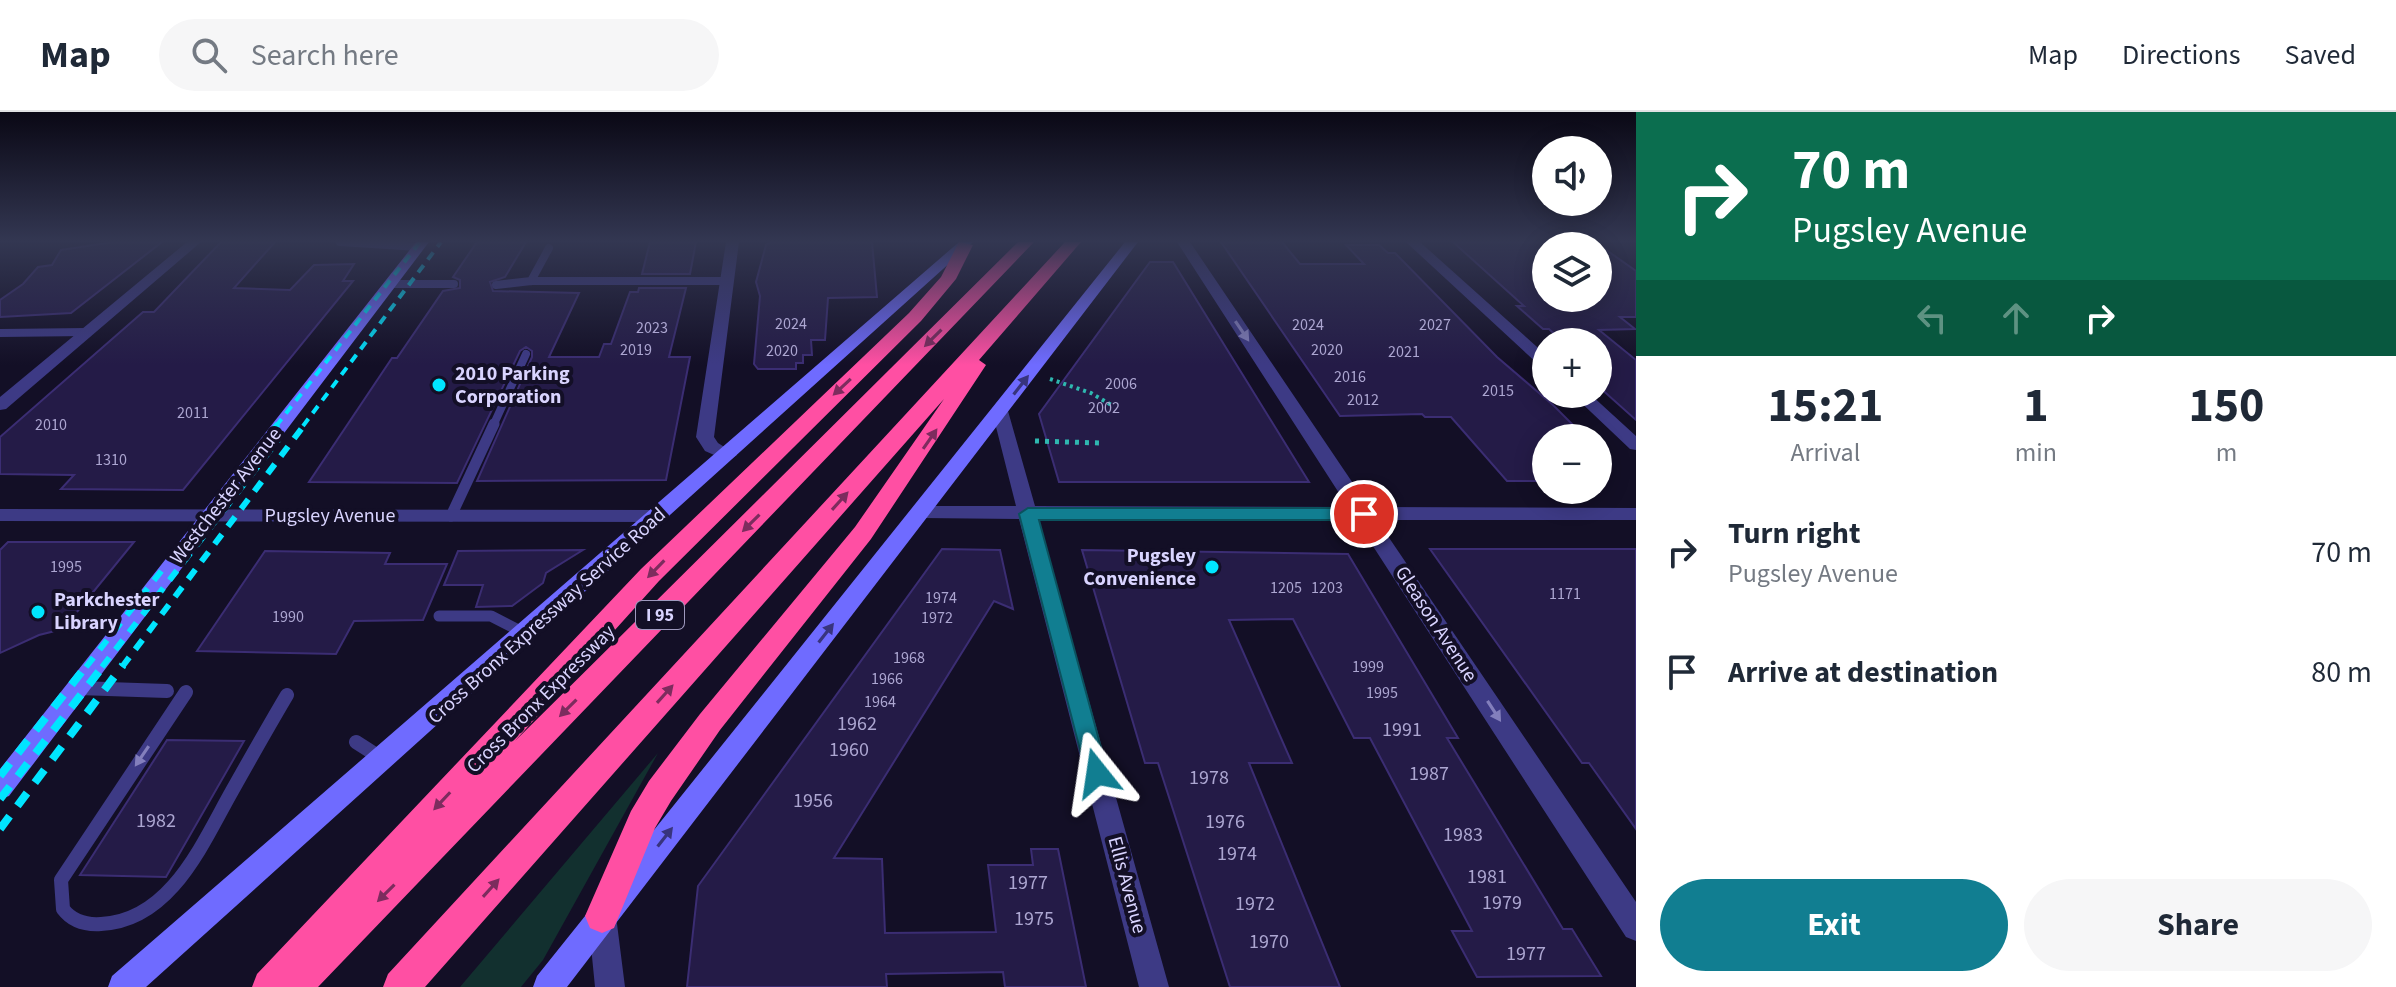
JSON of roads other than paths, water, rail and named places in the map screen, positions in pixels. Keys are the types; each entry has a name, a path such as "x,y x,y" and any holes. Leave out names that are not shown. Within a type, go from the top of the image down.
{"highway":[{"path":"270,987 650,575 927,305 945,283"},
{"name":"Cross Bronx Expressway","path":"293,987 987,283"},
{"path":"401,987 1038,283"},
{"path":"602,916 642,821 660,791 710,722 870,524 946,416 1009,314"}],"main road":[{"name":"Cross Bronx Expressway Service Road","path":"123,987 527,634 920,283"},
{"path":"548,987 1100,283"},
{"name":"Westchester Avenue","path":"0,788 391,284"}],"street":[{"path":"0,405 146,283"},
{"path":"727,283 705,437 711,447 728,455"},
{"name":"Gleason Avenue","path":"1210,283 1636,927"},
{"path":"1457,283 1532,350"},
{"path":"1595,408 1636,445"},
{"name":"Ellis Avenue","path":"1000,411 1154,987"},
{"path":"921,512 1636,514"},
{"name":"Pugsley Avenue","path":"0,515 660,516"},
{"path":"602,916 610,987"}],"lane":[{"path":"496,285 515,283"},
{"path":"391,284 454,284"},
{"path":"0,333 87,332"},
{"path":"451,516 526,354"},
{"path":"439,616 491,616 527,634"},
{"path":"78,688 167,691"},
{"path":"186,692 61,880 58,898 64,913 77,922 97,924 121,920 145,909 184,875 287,695"},
{"path":"356,742 384,760"}],"railway":[{"path":"276,426 388,283"},
{"path":"303,426 410,283"},
{"path":"260,446 278,424"},
{"path":"122,667 305,424"},
{"path":"102,667 279,439"},
{"path":"86,667 166,565"},
{"path":"0,776 87,665"},
{"path":"0,799 104,665"},
{"path":"0,829 123,665"}],"place":[{"name":"2010 Parking Corporation","path":"439,385"},
{"name":"Pugsley Convenience","path":"1212,567"},
{"name":"Parkchester Library","path":"38,612"}]}
